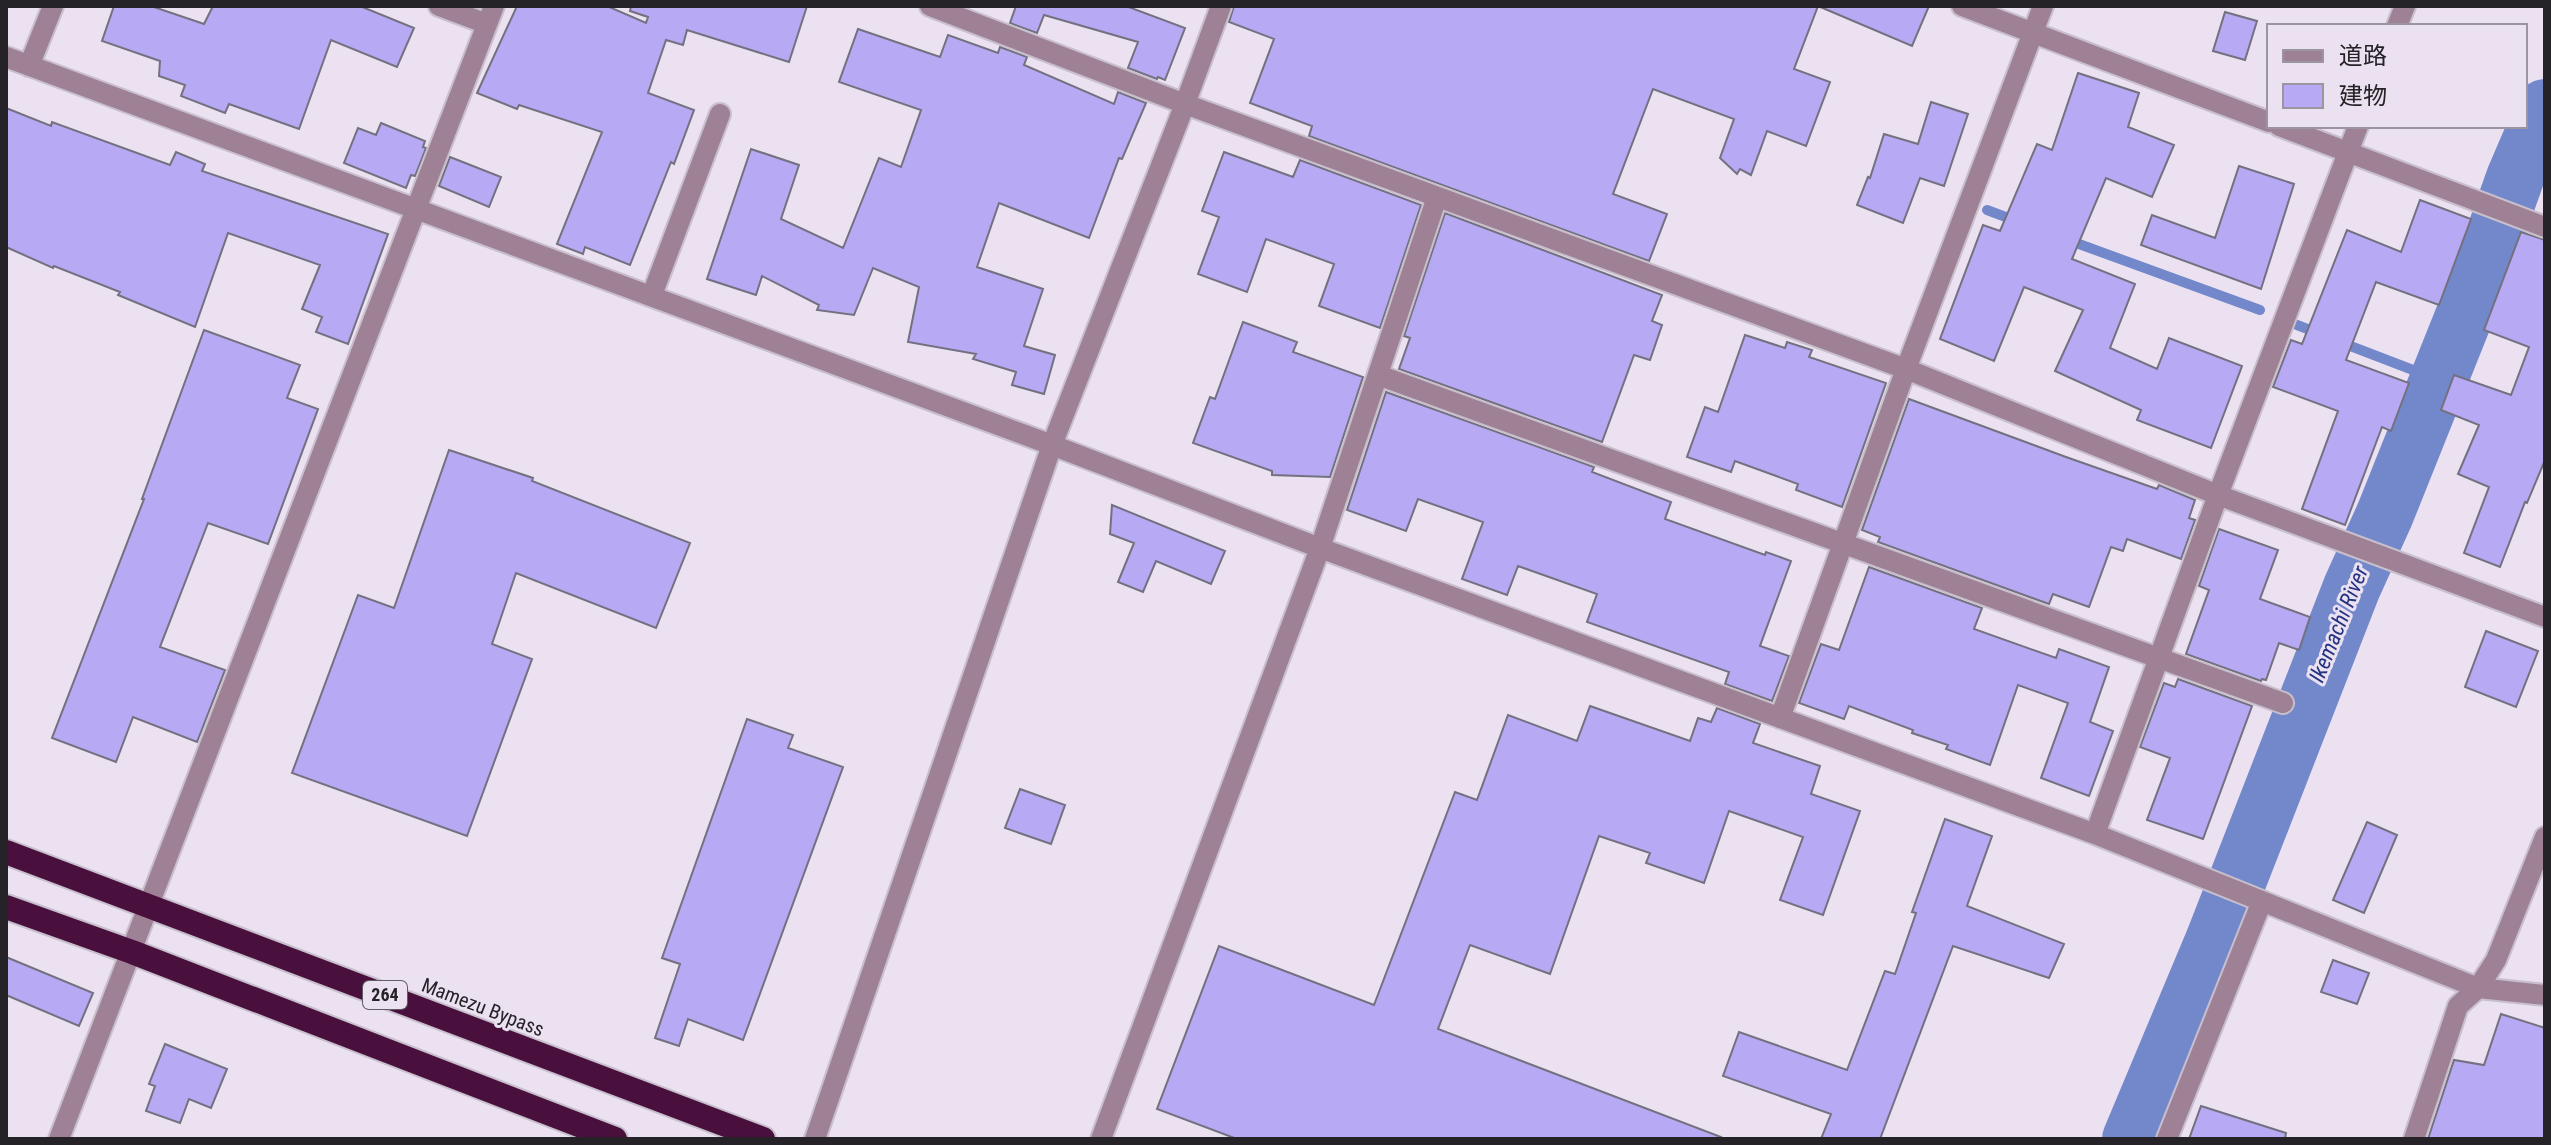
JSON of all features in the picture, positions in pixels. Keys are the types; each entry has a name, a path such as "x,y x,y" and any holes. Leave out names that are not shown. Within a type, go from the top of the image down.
{"highway":[{"name":"Mamezu Bypass","path":"6,852 763,1139"},
{"path":"6,907 132,952 615,1139"}],"street":[{"path":"29,66 53,6"},
{"path":"59,1139 490,15 439,6"},
{"path":"930,6 1185,104 1906,369 2218,495 2545,617"},
{"path":"815,1139 1052,445 1221,6"},
{"path":"1962,6 2267,121"},
{"path":"1780,718 1906,369 2043,6"},
{"path":"6,57 417,207 1320,548 2095,834 2478,988 2545,995"},
{"path":"652,295 720,114"},
{"path":"2284,128 2545,227"},
{"path":"2095,834 2218,495 2357,128"},
{"path":"1101,1139 1320,548 1437,197"},
{"path":"1378,375 2283,703"},
{"path":"2414,1139 2458,1006 2478,988 2496,960 2545,837"},
{"path":"2167,1139 2262,901"}],"building":[{"path":"114,6 151,6 204,24 213,6 360,6 414,28 397,67 331,40 299,129 229,104 225,113 181,96 185,85 159,76 160,61 102,41"},
{"path":"517,6 607,6 646,23 648,17 630,11 631,6 807,6 789,62 687,30 683,45 666,40 648,93 694,110 630,265 585,247 583,254 557,244 602,132 519,105 517,109 477,93"},
{"path":"1016,6 1126,6 1185,28 1165,80 1157,79 1128,68 1138,42 1044,15 1037,33 1010,23"},
{"path":"1234,6 1818,6 1794,69 1830,82 1806,146 1767,131 1751,175 1740,169 1737,174 1720,158 1734,119 1653,89 1613,194 1667,214 1649,261 1309,136 1312,126 1250,103 1274,39 1229,22"},
{"path":"1818,6 1929,6 1912,46"},
{"path":"2225,12 2257,21 2245,60 2213,51"},
{"path":"858,29 940,57 948,35 998,53 1000,47 1027,57 1024,65 1114,104 1118,92 1146,103 1122,159 1119,158 1089,238 999,203 977,267 1043,289 1024,346 1055,355 1044,394 1012,385 1016,372 973,359 976,354 908,342 919,287 873,268 854,315 817,310 819,305 762,276 756,295 707,279 751,149 799,165 781,219 843,248 879,158 901,167 921,110 839,82"},
{"path":"2078,73 2139,93 2128,127 2174,145 2152,197 2106,178 2072,259 2135,284 2110,348 2157,369 2169,338 2242,366 2211,448 2137,420 2141,410 2055,371 2083,310 2024,287 1994,361 1940,339 1983,225 2000,231 2037,144 2052,150"},
{"path":"1931,102 1968,114 1944,186 1920,178 1903,223 1857,205 1870,178 1884,134 1918,144"},
{"path":"6,108 170,165 176,152 205,164 202,171 388,234 348,344 316,332 322,317 302,309 320,265 228,233 195,327 118,295 120,292 6,247"},
{"path":"381,123 425,141 423,147 426,148 415,176 411,175 406,188 344,163 358,128 376,135"},
{"path":"1224,152 1293,177 1300,160 1421,205 1380,328 1319,306 1334,264 1266,239 1247,292 1198,274 1219,217 1202,211"},
{"path":"450,157 501,177 489,207 439,186"},
{"path":"2239,166 2294,184 2261,289 2141,245 2152,215 2215,238"},
{"path":"2420,200 2471,219 2439,305 2376,282 2346,360 2409,383 2391,431 2382,427 2345,525 2302,509 2338,411 2273,387 2291,340 2302,344 2347,230 2401,252"},
{"path":"1445,213 1662,295 1652,321 1662,325 1650,360 1634,355 1602,442 1399,369 1410,338 1404,336"},
{"path":"2521,232 2545,240 2545,460 2500,567 2464,553 2489,487 2458,474 2479,425 2441,410 2454,375 2511,395 2529,347 2484,330"},
{"path":"1243,322 1297,342 1293,352 1363,377 1330,477 1272,475 1272,471 1193,443 1210,397 1215,399"},
{"path":"204,330 300,365 287,398 318,409 268,544 208,523 160,647 225,670 197,742 133,717 116,762 52,738 144,499"},
{"path":"1745,335 1785,348 1787,342 1812,350 1809,357 1886,383 1842,507 1796,490 1798,484 1735,461 1731,472 1687,457 1705,407 1718,412"},
{"path":"1386,392 1594,467 1592,472 1671,502 1665,519 1765,555 1766,552 1791,561 1760,646 1789,656 1772,701 1725,684 1729,672 1587,622 1597,594 1518,566 1507,595 1462,579 1483,522 1418,499 1406,531 1347,510"},
{"path":"1909,399 2066,457 2157,489 2159,485 2195,500 2189,518 2195,520 2181,559 2127,539 2123,551 2111,547 2089,607 2053,594 2049,604 1878,542 1880,537 1862,530"},
{"path":"449,450 533,478 532,481 690,543 656,628 516,573 492,644 532,659 467,836 292,773 358,595 394,608"},
{"path":"1112,505 1225,551 1211,584 1156,561 1143,592 1118,582 1134,543 1110,534"},
{"path":"2219,529 2278,550 2260,599 2310,617 2299,650 2279,643 2266,680 2261,681 2186,654 2209,590 2199,586"},
{"path":"1869,567 1982,608 1974,629 2056,658 2059,649 2109,667 2090,722 2113,731 2089,796 2041,778 2068,703 2018,685 1990,765 1946,749 1948,745 1912,733 1913,730 1849,706 1844,719 1799,703 1821,644 1839,650"},
{"path":"2486,631 2538,651 2516,707 2465,687"},
{"path":"2178,679 2252,706 2203,839 2147,820 2170,758 2140,747 2164,683 2175,687"},
{"path":"1590,706 1690,741 1698,718 1711,722 1717,708 1760,724 1753,743 1820,766 1811,794 1860,811 1823,915 1780,900 1803,837 1729,811 1704,883 1646,863 1650,853 1599,836 1550,974 1470,945 1438,1029 1720,1139 1237,1139 1157,1109 1219,946 1374,1005 1455,792 1477,800 1508,715 1577,741"},
{"path":"747,719 793,735 788,748 843,767 743,1040 688,1019 679,1046 655,1038 680,964 662,958"},
{"path":"1020,789 1065,805 1051,844 1005,828"},
{"path":"1945,819 1992,836 1967,906 2064,944 2049,978 1953,946 1880,1139 1821,1139 1831,1114 1723,1076 1739,1032 1847,1070 1885,971 1895,974 1916,913 1912,912"},
{"path":"2367,822 2397,835 2364,913 2333,900"},
{"path":"6,957 93,993 79,1026 6,995"},
{"path":"2333,960 2369,973 2357,1004 2321,992"},
{"path":"2501,1014 2545,1028 2545,1139 2428,1139 2454,1060 2484,1065"},
{"path":"165,1044 227,1069 211,1108 189,1099 180,1123 146,1111 155,1086 149,1084"},
{"path":"2201,1106 2286,1133 2285,1139 2189,1139"}],"waterway":[{"name":"Ikemachi River","path":"2131,1139 2214,941 2352,587 2385,514 2545,108"},
{"path":"1987,210 2019,222"},
{"path":"2068,240 2260,310"},
{"path":"2297,325 2318,333"},
{"path":"2340,342 2439,380"}]}
